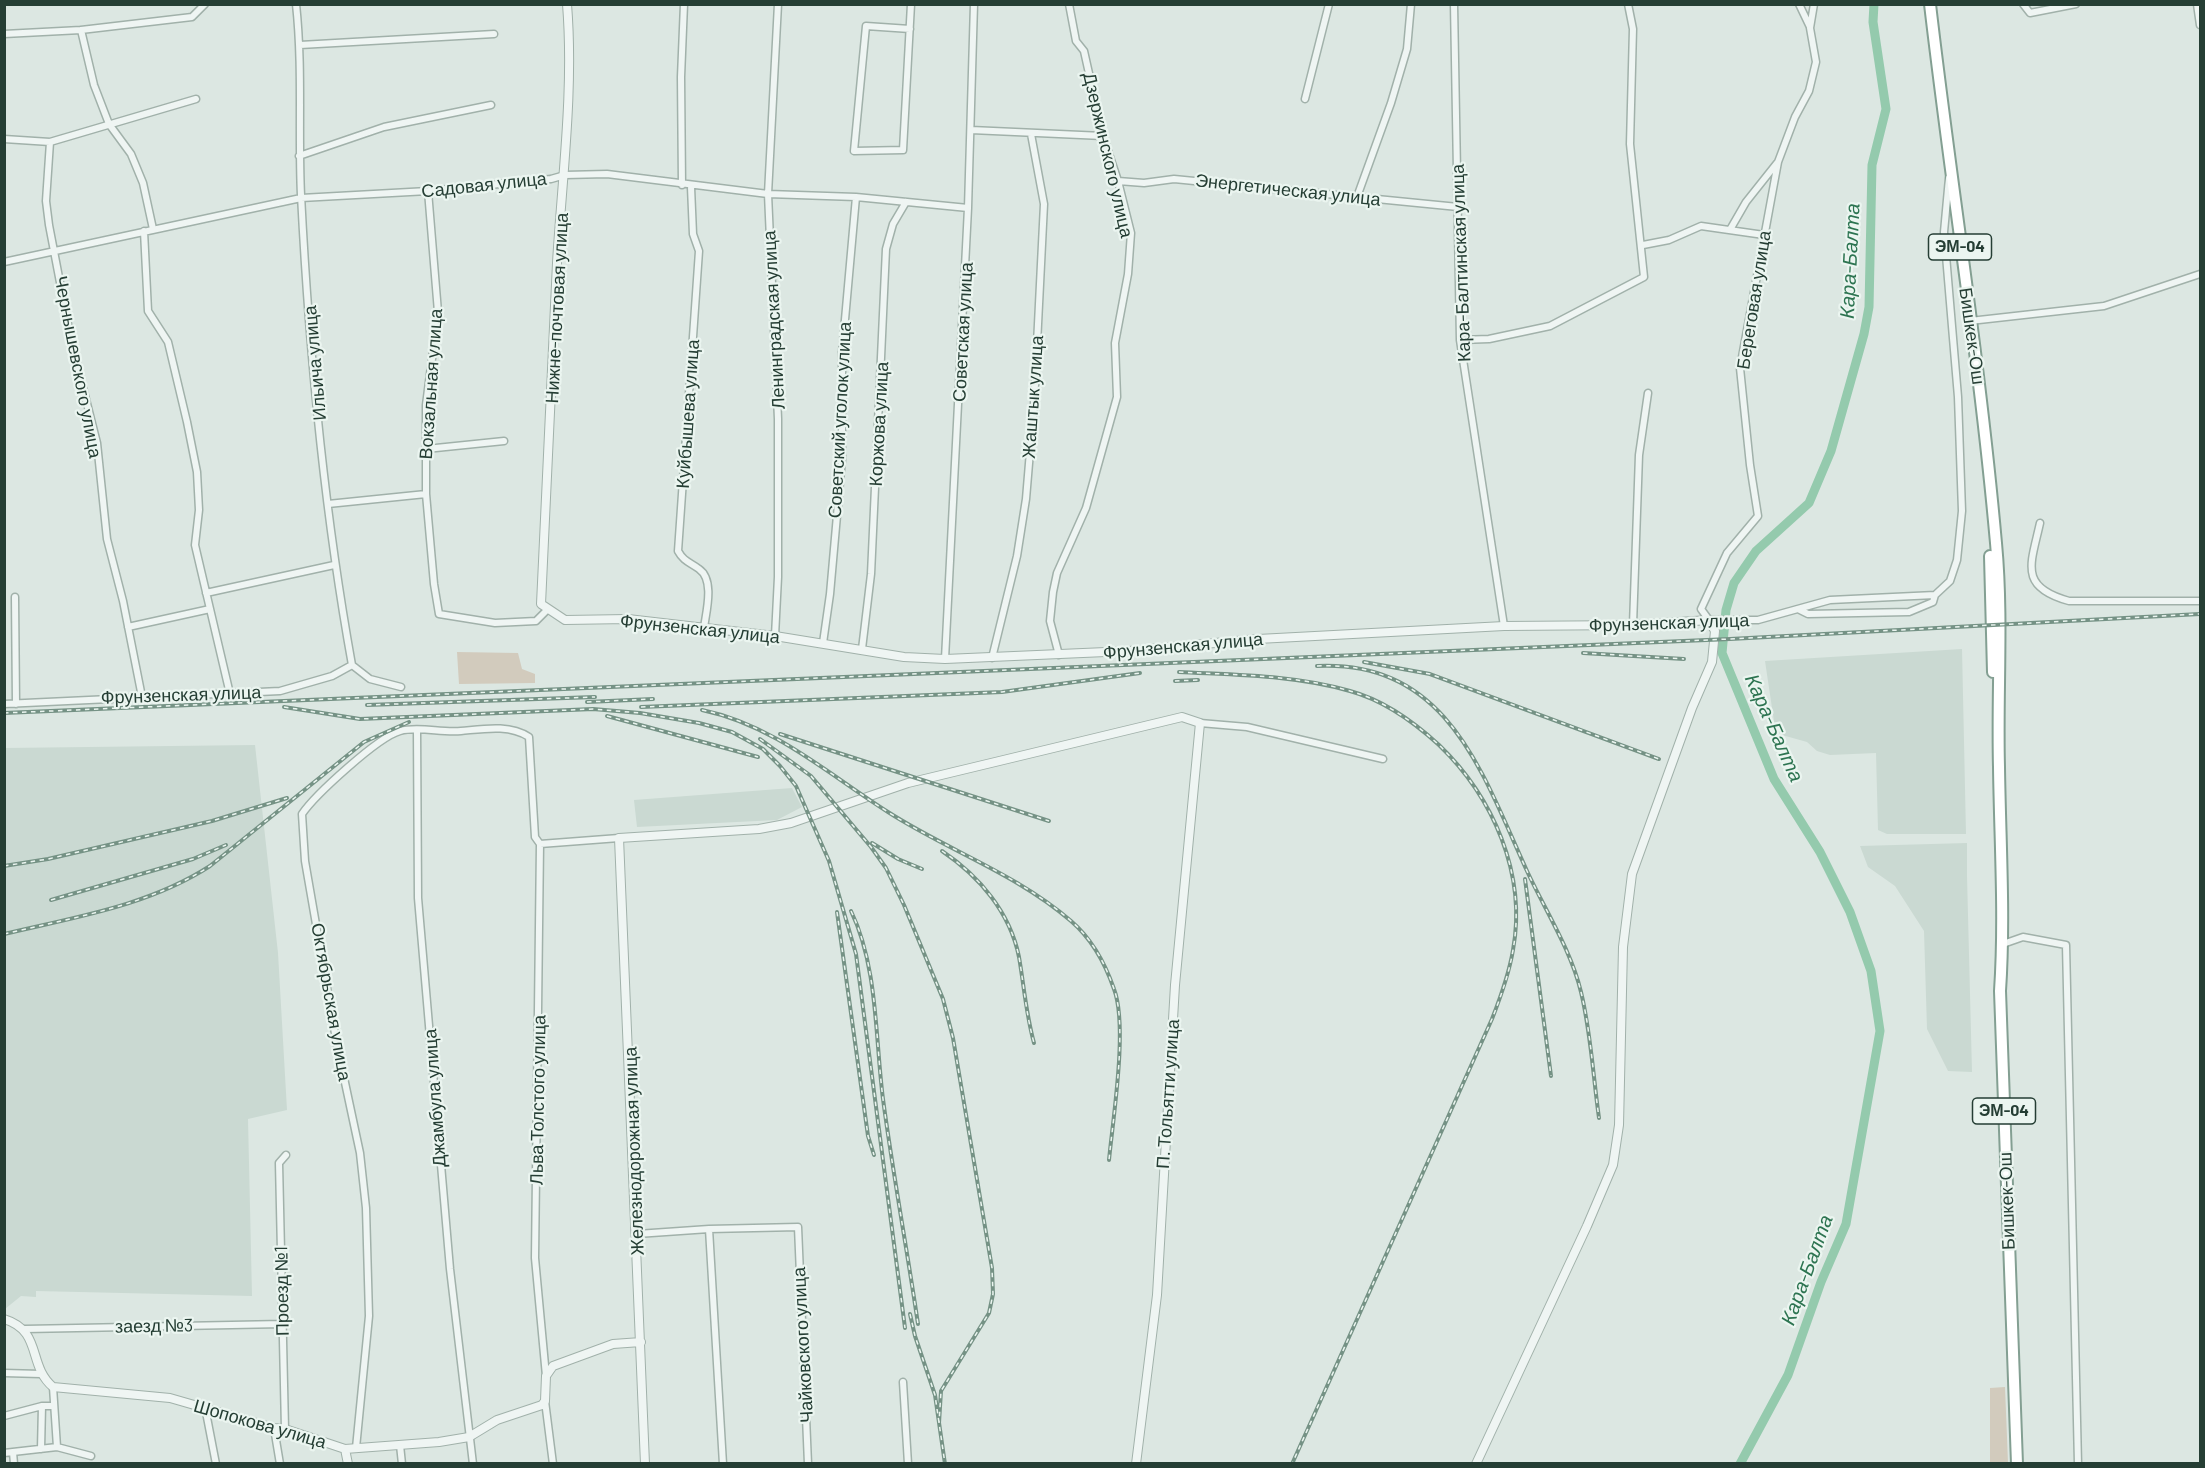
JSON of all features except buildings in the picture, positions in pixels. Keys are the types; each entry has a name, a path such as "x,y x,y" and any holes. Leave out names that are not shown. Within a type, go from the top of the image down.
{"highway":[{"name":"Бишкек-Ош","path":"1930,4 1990,489 1991,627 1999,759 2003,944 2000,991 2017,1464"}],"street":[{"path":"4,34 81,30 192,17 205,4"},
{"name":"Ильича улица","path":"296,4 300,45 301,198 334,565 352,664"},
{"name":"Нижне-почтовая улица","path":"547,610 541,604 557,262 564,175 568,69 567,4"},
{"path":"682,185 681,77 684,4"},
{"name":"Ленинградская улица","path":"775,636 778,577 778,419 768,194 778,4"},
{"path":"910,29 866,26 854,151 903,150 910,29 911,4"},
{"name":"Советская улица","path":"945,659 968,208 974,4"},
{"name":"Дзержинского улица","path":"1059,655 1050,621 1057,573 1086,508 1117,397 1115,343 1128,273 1131,233 1118,181 1103,136 1084,51 1076,41 1069,4"},
{"path":"1305,99 1329,4"},
{"path":"1357,197 1391,103 1407,49 1411,4"},
{"name":"Кара-Балтинская улица","path":"1454,4 1460,340 1504,626"},
{"path":"1460,340 1489,339 1550,326 1644,277 1643,245 1630,144 1633,29 1628,4"},
{"path":"1799,4 1810,28"},
{"name":"Береговая улица","path":"1709,620 1701,609 1727,553 1758,516 1740,368 1778,162 1795,117 1809,91 1816,62 1810,28 1814,4"},
{"path":"2023,4 2030,13 2076,4"},
{"path":"2197,4 2200,25"},
{"path":"81,30 94,85 108,124 131,154 143,183 153,229"},
{"path":"300,45 494,34"},
{"path":"4,139 50,142 196,99"},
{"path":"299,156 384,127 491,105"},
{"path":"971,130 1103,136"},
{"name":"Жаштык улица","path":"992,658 1019,545 1026,499 1034,405 1044,204 1031,134"},
{"name":"Чернышевского улица","path":"50,142 46,201 71,340 97,443 107,539 142,697"},
{"path":"1731,228 1746,202 1778,162"},
{"path":"1798,609 1808,614 1909,612 1933,602 1935,595 1950,581 1957,560 1962,511 1958,397 1944,232 1949,171"},
{"name":"Садовая улица","path":"4,262 55,249 301,198 428,191 552,179 564,175 607,174 691,187 768,194 856,197 968,208"},
{"name":"Энергетическая улица","path":"1118,181 1144,183 1174,179 1458,207"},
{"name":"Куйбышева улица","path":"691,187 693,234 699,251 678,551 684,562 701,570 707,580 709,593 704,628"},
{"name":"Вокзальная улица","path":"428,191 438,312 426,405 426,494 439,614 495,623 536,621 547,610"},
{"name":"Советский уголок улица","path":"823,643 830,594 842,459 842,353 856,197"},
{"name":"Коржова улица","path":"862,649 871,574 886,249 893,224 906,202"},
{"path":"1643,245 1669,240 1701,226 1710,225 1764,235"},
{"path":"144,231 148,311 168,342 197,472 199,510 195,546 230,694"},
{"path":"1970,321 2104,306 2200,274"},
{"path":"1633,625 1640,455 1648,393"},
{"path":"426,449 504,441"},
{"path":"328,504 426,494"},
{"path":"2040,523 2030,571 2037,585 2054,597 2069,601 2200,601"},
{"path":"206,593 334,565"},
{"name":"Фрунзенская улица","path":"547,610 565,620 628,619 775,636 904,657 945,659 1059,655 1258,639 1504,626 1633,625 1709,620 1758,620 1830,600 1935,595"},
{"path":"15,597 16,704"},
{"path":"128,627 210,609"},
{"path":"1476,1464 1613,1165 1619,1125 1623,947 1632,874 1692,708 1712,662 1714,631 1709,620"},
{"path":"352,664 370,679 401,687"},
{"name":"Фрунзенская улица","path":"4,704 280,691 332,676 352,664"},
{"path":"540,844 770,827 791,823 908,783 1160,720 1182,717 1200,723 1247,727 1383,759"},
{"name":"П. Тольятти улица","path":"1136,1464 1157,1294 1175,985 1200,723"},
{"name":"Октябрьская улица","path":"356,1448 369,1316 366,1208 360,1153 337,1045 305,861 302,814 313,799 400,731 455,732 495,728 521,732 529,736"},
{"name":"Джамбула улица","path":"417,730 418,898 448,1257 473,1464"},
{"name":"Льва Толстого улица","path":"529,736 535,837 540,844 535,1258 546,1376 545,1401 553,1464"},
{"name":"Железнодорожная улица","path":"619,838 645,1464"},
{"path":"2003,944 2023,937 2066,945 2078,1464"},
{"name":"Проезд №1","path":"285,1429 279,1163 286,1155"},
{"name":"Чайковского улица","path":"710,1229 798,1227 808,1464"},
{"path":"637,1234 710,1229 723,1464"},
{"path":"4,1319 25,1329 41,1374 53,1387 57,1447"},
{"name":"заезд №3","path":"25,1329 283,1324"},
{"path":"546,1376 553,1366 613,1344 641,1342"},
{"path":"4,1373 41,1374"},
{"path":"903,1382 908,1464"},
{"name":"Шопокова улица","path":"53,1387 170,1398 274,1428 285,1429 345,1449 469,1437 497,1420 538,1408 545,1401"},
{"path":"4,1416 42,1406 53,1406"},
{"path":"41,1449 42,1406"},
{"path":"205,1407 216,1464"},
{"path":"274,1428 280,1464"},
{"path":"400,1444 402,1464"},
{"path":"4,1453 57,1447 91,1456"},
{"path":"345,1449 348,1464"},
{"path":"13,1452 14,1464"}],"shaded area":[{"path":"1962,649 1966,834 1887,834 1878,830 1876,753 1830,755 1817,751 1807,742 1782,735 1775,728 1765,661"},
{"path":"457,652 518,653 522,669 535,674 535,683 459,684"},
{"path":"255,745 278,953 287,1110 248,1119 252,1296 36,1291 36,1297 21,1296 5,1309 5,748"},
{"path":"792,788 802,807 777,820 637,827 634,800"},
{"path":"1967,843 1972,1072 1948,1071 1927,1029 1924,931 1895,886 1868,867 1860,846"},
{"path":"2005,1387 2008,1463 1990,1463 1990,1388"}],"waterway":[{"name":"Кара-Балта","path":"1740,1464 1788,1375 1821,1282 1846,1224 1880,1031 1871,971 1850,912 1820,852 1774,779 1722,653 1726,610 1734,583 1756,551 1809,503 1831,451 1864,334 1869,307 1872,165 1886,109 1873,22 1874,4"}],"railway":[{"path":"4,713 1730,639 2200,614"},
{"path":"1583,653 1684,659"},
{"path":"1364,662 1430,674 1659,759"},
{"path":"1317,666 1362,669 1399,682 1429,702 1454,730 1475,761 1577,976 1587,1023 1599,1118"},
{"path":"1179,672 1309,682 1362,695 1398,713 1439,745 1475,788 1502,838 1515,893 1516,922 1513,950 1492,1019 1292,1464"},
{"path":"641,707 1002,692 1140,673"},
{"path":"1175,681 1198,680"},
{"path":"367,705 595,697"},
{"path":"587,702 653,699"},
{"path":"284,707 360,719 593,709 640,713 699,723 732,732 763,749 796,786 829,861 856,954 905,1328"},
{"path":"702,710 753,727 800,752 911,826 1028,889 1079,928 1102,961 1118,1005 1120,1048 1109,1160"},
{"path":"607,716 758,757"},
{"path":"4,934 110,909 186,880 210,866 364,742 409,722"},
{"path":"780,734 1049,821"},
{"path":"760,739 811,776 886,868 943,999 953,1038 992,1268 993,1294 989,1313 941,1391 939,1423"},
{"path":"4,866 48,859 212,821 287,798"},
{"path":"872,843 898,859 922,869"},
{"path":"51,900 193,859 226,845"},
{"path":"942,851 980,884 1000,910 1008,925 1019,957 1034,1043"},
{"path":"1525,879 1551,1076"},
{"path":"851,911 860,933 871,979 883,1099 918,1324"},
{"path":"837,912 868,1136 874,1155"},
{"path":"910,1314 935,1395 945,1464"}]}
